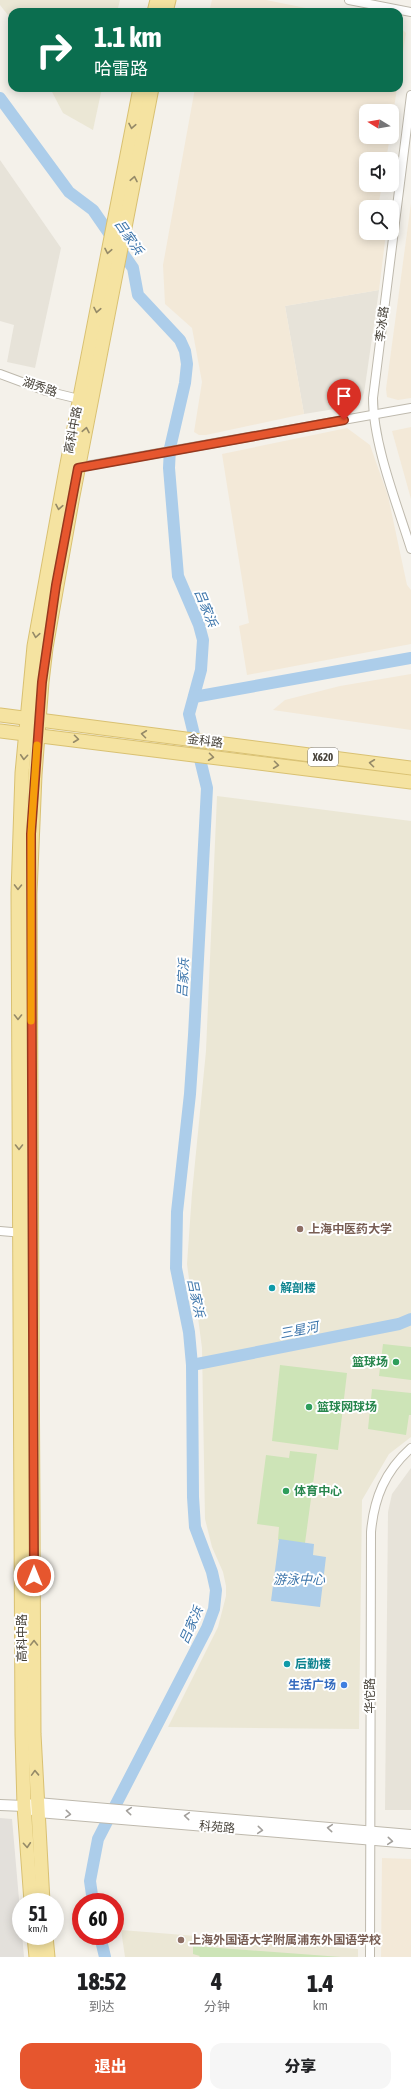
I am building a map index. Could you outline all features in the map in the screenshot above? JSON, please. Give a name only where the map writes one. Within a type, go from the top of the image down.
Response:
[{"type":"main road","name":"高科中路","points":[[72,469],[79,399],[139,92]]},
{"type":"main road","name":"高科中路","points":[[31,1893],[34,1726],[26,1233],[31,734],[34,646],[113,286],[151,92]]},
{"type":"main road","name":"金科路","points":[[0,715],[411,768]]},
{"type":"main road","name":"金科路","points":[[0,730],[411,782]]},
{"type":"main road","name":"高科中路","points":[[33,1807],[42,1893]]},
{"type":"main road","points":[[35,1945],[36,1957]]},
{"type":"main road","points":[[47,1945],[48,1957]]},
{"type":"street","points":[[349,0],[390,8]]},
{"type":"street","name":"李冰路","points":[[411,95],[373,398],[373,415],[377,436],[411,549]]},
{"type":"street","name":"湖秀路","points":[[0,374],[46,391],[79,399]]},
{"type":"street","points":[[72,469],[411,408]]},
{"type":"street","points":[[0,1231],[26,1233]]},
{"type":"street","name":"华佗路","points":[[374,1957],[372,1836],[372,1517],[377,1497],[384,1479],[392,1467],[411,1448]]},
{"type":"street","name":"华佗路","points":[[370,1957],[376,1517],[379,1504],[388,1481],[411,1454]]},
{"type":"street","name":"科苑路","points":[[0,1805],[372,1836],[411,1843]]},
{"type":"street","name":"科苑路","points":[[372,1836],[411,1835]]},
{"type":"shaded area","points":[[0,0],[120,0],[118,8],[8,8],[8,15],[0,5]]},
{"type":"shaded area","points":[[212,0],[266,0],[306,8],[210,8]]},
{"type":"shaded area","points":[[403,30],[406,33],[403,52]]},
{"type":"shaded area","points":[[52,92],[101,92],[93,130],[63,113]]},
{"type":"shaded area","points":[[194,92],[396,92],[395,104],[359,104],[359,144],[389,144],[387,152],[359,152],[359,192],[381,192],[379,200],[359,200],[359,240],[385,240],[379,290],[285,306],[304,414],[206,435],[199,435],[194,432],[202,382],[192,328],[165,304],[163,265]]},
{"type":"shaded area","points":[[0,160],[61,248],[35,368],[7,362],[14,325],[0,321]]},
{"type":"shaded area","points":[[411,203],[411,398],[398,400],[387,397],[386,389]]},
{"type":"shaded area","points":[[379,290],[364,393],[361,399],[353,406],[304,414],[285,306]]},
{"type":"shaded area","points":[[411,427],[411,499],[392,431]]},
{"type":"shaded area","points":[[347,428],[370,445],[388,496],[407,585],[411,590],[411,644],[247,675],[239,626],[249,623],[222,454]]},
{"type":"shaded area","points":[[411,674],[411,730],[273,710],[285,700],[340,686]]},
{"type":"shaded area","name":"上海中医药大学","points":[[217,796],[411,821],[411,1437],[389,1454],[362,1500],[359,1729],[168,1727],[218,1627],[226,1596],[226,1586],[223,1572],[212,1547],[205,1519],[202,1348],[197,1310],[190,1286],[187,1264],[192,1193],[206,1051]]},
{"type":"shaded area","points":[[411,1468],[411,1810],[385,1810],[388,1512],[392,1494]]},
{"type":"shaded area","points":[[0,1818],[12,1819],[18,1893],[12,1893],[12,1945],[23,1945],[24,1957],[0,1957]]},
{"type":"shaded area","points":[[382,1858],[411,1859],[411,1957],[381,1957]]},
{"type":"shaded area","name":"上海外国语大学附属浦东外国语学校","points":[[124,1930],[358,1949],[358,1957],[125,1957],[123,1945]]},
{"type":"green space","name":"篮球场","points":[[383,1344],[411,1347],[411,1380],[379,1376]]},
{"type":"green space","name":"篮球网球场","points":[[280,1365],[347,1373],[338,1450],[272,1441]]},
{"type":"green space","points":[[372,1389],[411,1393],[411,1415],[409,1415],[406,1435],[368,1429]]},
{"type":"green space","name":"体育中心","points":[[290,1451],[317,1454],[305,1543],[278,1540],[279,1527],[257,1524],[266,1455],[289,1458]]},
{"type":"green space","points":[[193,1946],[341,1957],[199,1957],[200,1956],[193,1954]]},
{"type":"water","name":"游泳中心","points":[[279,1539],[314,1544],[313,1555],[326,1557],[320,1607],[271,1601]]},
{"type":"waterway","name":"吕家浜","points":[[0,98],[69,192],[93,210],[133,268],[138,295],[180,340],[185,351],[187,364],[185,383],[170,448],[169,468],[178,576],[199,625],[203,640],[201,670],[189,714],[207,788],[194,1035],[190,1094],[177,1212],[176,1268],[189,1332],[192,1365],[193,1497],[195,1527],[212,1572],[216,1590],[214,1609],[207,1628],[98,1839],[90,1881],[92,1893]]},
{"type":"waterway","points":[[194,697],[411,658]]},
{"type":"waterway","name":"三星河","points":[[192,1365],[399,1324],[411,1319]]},
{"type":"waterway","name":"吕家浜","points":[[102,1945],[105,1957]]},
{"type":"slow traffic","points":[[31,1021],[31,834],[37,745]]},
{"type":"place","name":"上海中医药大学","points":[[300,1229]]},
{"type":"place","name":"解剖楼","points":[[272,1288]]},
{"type":"place","name":"篮球场","points":[[396,1362]]},
{"type":"place","name":"篮球网球场","points":[[309,1407]]},
{"type":"place","name":"体育中心","points":[[286,1491]]},
{"type":"place","name":"后勤楼","points":[[287,1664]]},
{"type":"place","name":"生活广场","points":[[344,1685]]},
{"type":"place","name":"上海外国语大学附属浦东外国语学校","points":[[181,1940]]},
{"type":"route","points":[[34,1576],[30,894],[31,834],[37,735],[46,648],[78,468],[344,420]]}]
